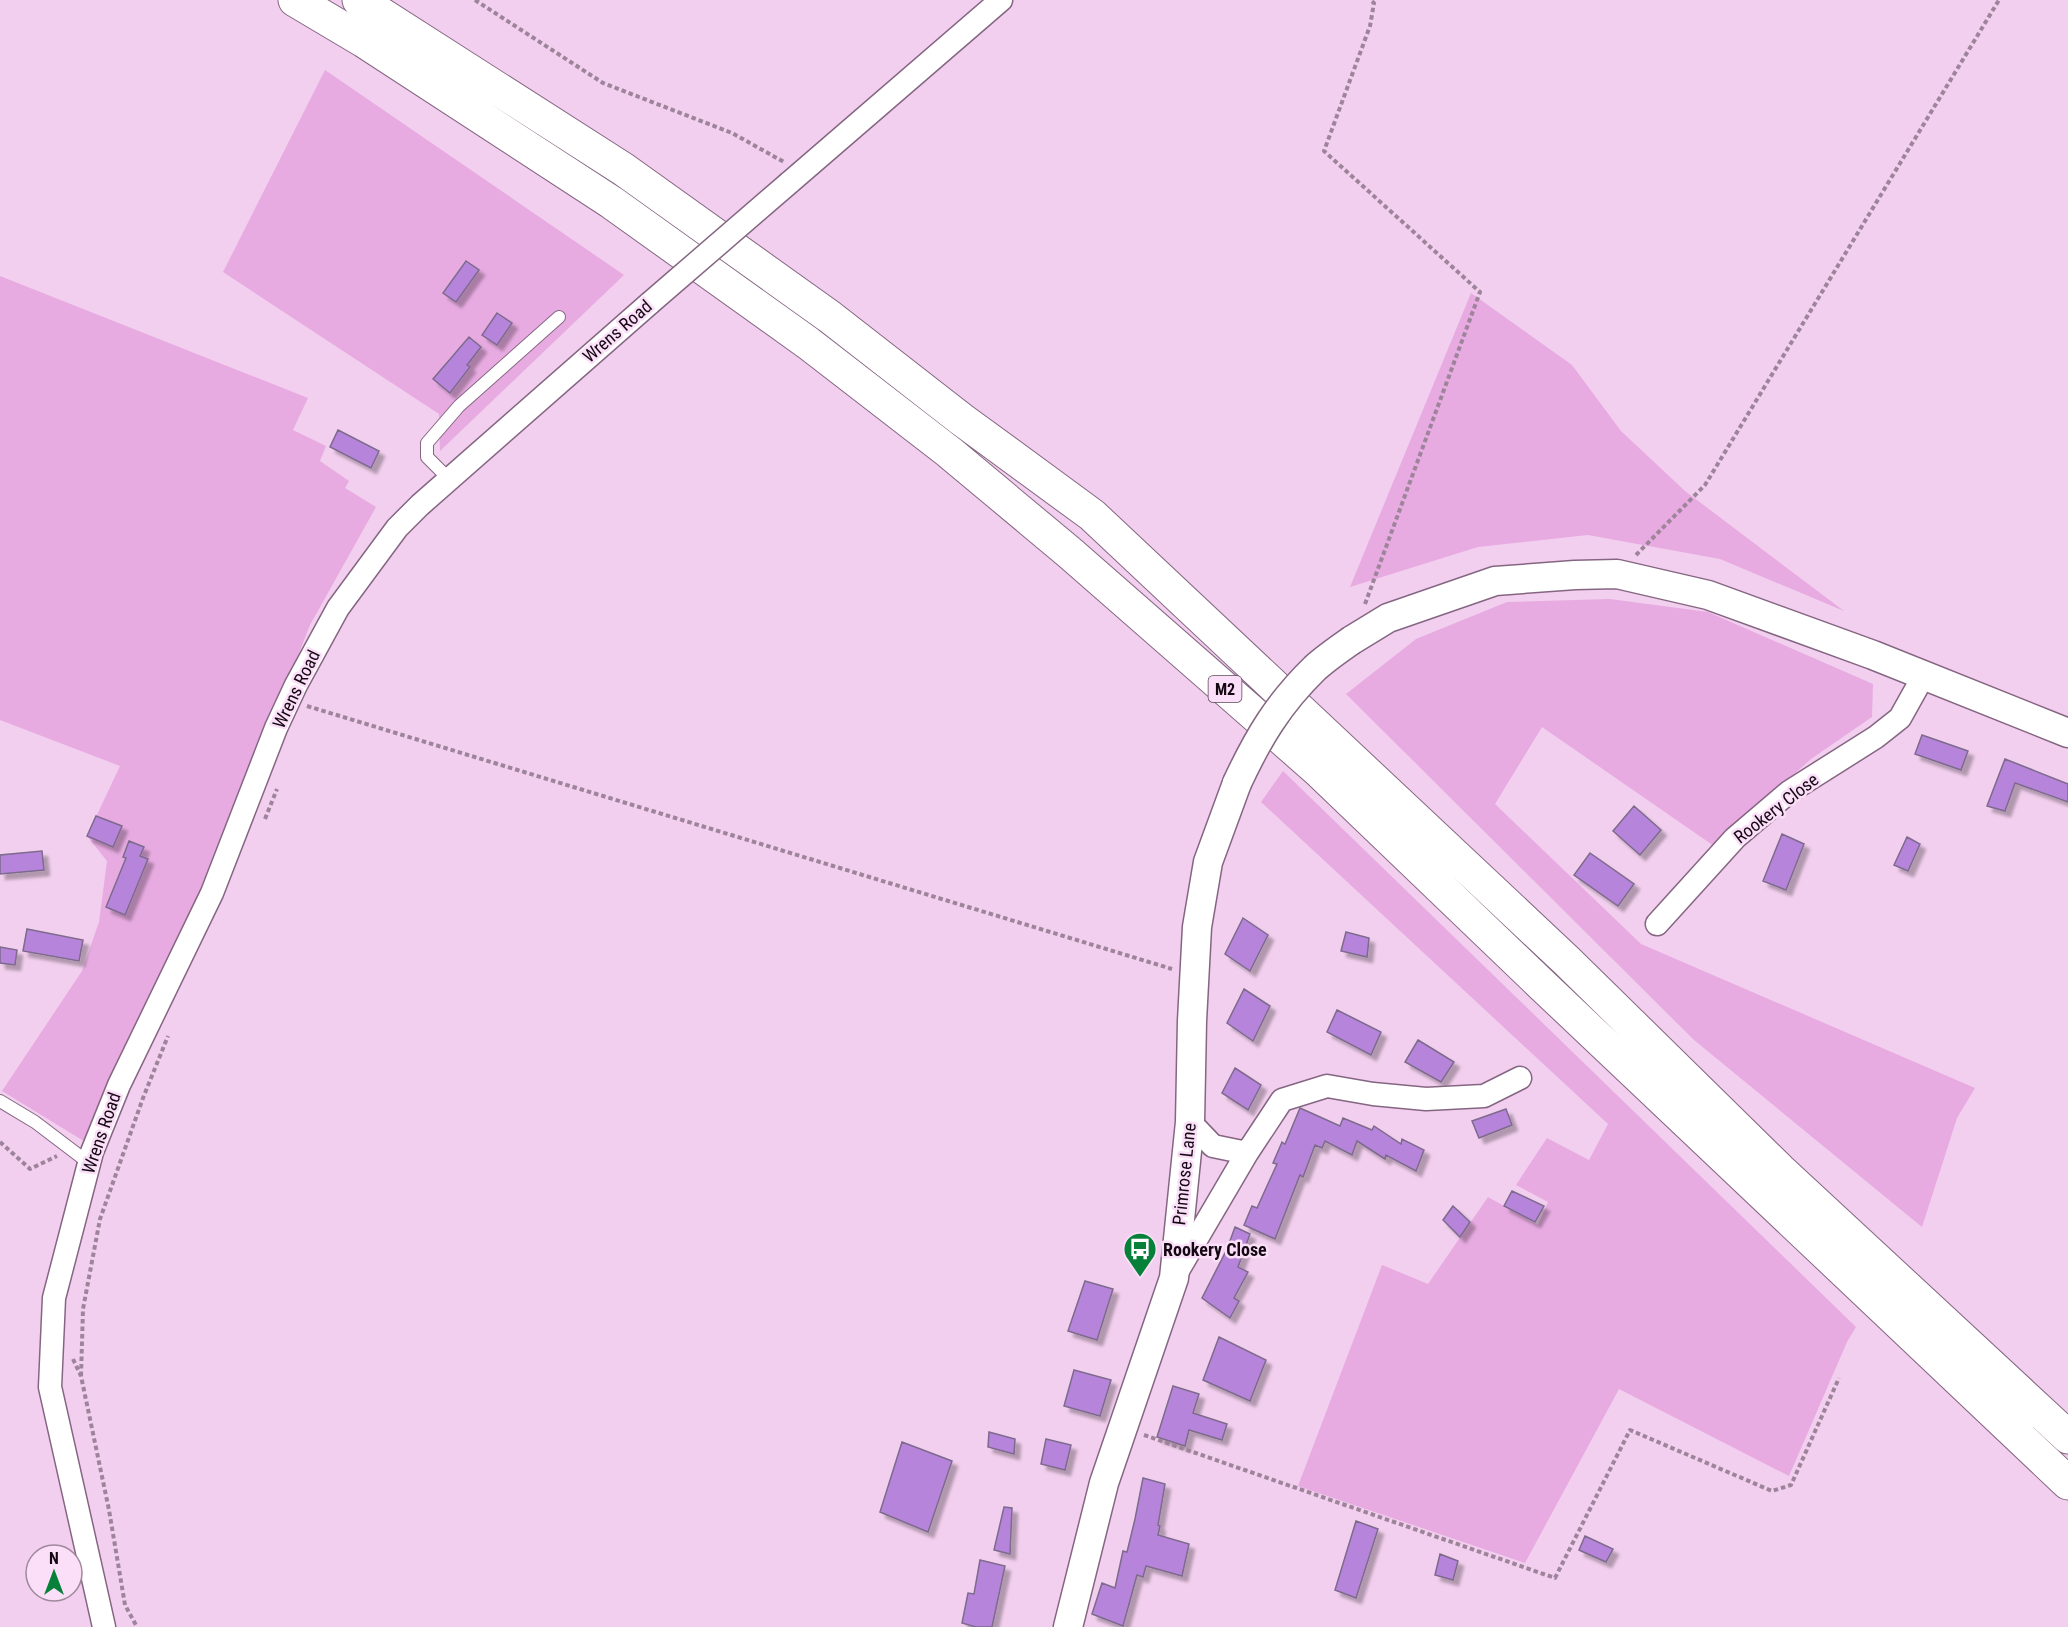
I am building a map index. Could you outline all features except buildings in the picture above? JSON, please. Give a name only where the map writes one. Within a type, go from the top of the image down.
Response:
[{"type":"highway","name":"M2","points":[[295,0],[364,41],[611,202],[808,343],[958,459],[1070,553],[1319,771],[2068,1483]]},
{"type":"highway","name":"M2","points":[[359,0],[623,169],[830,317],[961,419],[1092,515],[1567,961],[1780,1170],[2068,1437]]},
{"type":"street","name":"Wrens Road","points":[[104,1627],[50,1387],[54,1298],[80,1156],[118,1085],[212,893],[289,701],[338,608],[397,528],[449,479],[1001,0]]},
{"type":"street","name":"Primrose Lane","points":[[1068,1627],[1104,1483],[1174,1278],[1190,1122],[1197,927],[1208,862],[1237,783],[1257,741],[1287,698],[1316,666],[1388,618],[1495,581],[1575,574],[1617,574],[1708,595],[1924,675],[2068,733]]},
{"type":"street","name":"Rookery Close","points":[[1657,924],[1744,831],[1789,792],[1876,737],[1900,718],[1924,675]]},
{"type":"street","points":[[1174,1278],[1247,1153],[1282,1100],[1327,1086],[1373,1094],[1426,1099],[1484,1096],[1520,1078]]},
{"type":"street","points":[[1190,1122],[1212,1146],[1247,1153]]},
{"type":"lane","points":[[449,479],[427,457],[427,444],[459,406],[559,317]]},
{"type":"lane","points":[[0,1101],[35,1122],[80,1156]]},
{"type":"path","points":[[475,0],[603,83],[732,133],[795,177]]},
{"type":"path","points":[[1352,640],[1480,292],[1324,151],[1370,26],[1374,3],[1370,0]]},
{"type":"path","points":[[1617,574],[1705,484],[1999,0]]},
{"type":"path","points":[[289,701],[1194,975]]},
{"type":"path","points":[[263,824],[279,782]]},
{"type":"path","points":[[137,1627],[124,1605],[109,1510],[81,1376],[83,1309],[100,1219],[143,1098],[169,1034]]},
{"type":"path","points":[[0,1142],[30,1169],[80,1156]]},
{"type":"path","points":[[72,1357],[81,1376]]},
{"type":"path","points":[[1124,1428],[1555,1578],[1630,1430],[1772,1491],[1791,1485],[1839,1378]]},
{"type":"shaded area","points":[[325,70],[624,275],[440,451],[439,414],[223,272]],"holes":[[[465,261],[478,270],[443,293]],[[497,313],[512,323],[497,345],[482,334]],[[468,337],[481,347],[468,363],[456,353]],[[453,354],[470,368],[451,392],[433,379]]]},
{"type":"shaded area","points":[[0,276],[308,398],[293,430],[326,446],[320,461],[349,481],[345,488],[376,507],[310,625],[239,806],[87,1143],[2,1091],[82,971],[99,922],[107,861],[87,836],[120,766],[0,720]]},
{"type":"shaded area","points":[[1471,293],[1572,365],[1621,431],[1685,491],[1844,611],[1720,559],[1588,535],[1478,547],[1350,587]]},
{"type":"shaded area","points":[[1610,599],[1708,612],[1873,684],[1872,717],[1811,759],[1714,846],[1542,727],[1495,804],[1641,944],[1975,1088],[1957,1118],[1922,1227],[1694,1040],[1346,694],[1416,639],[1507,602]]},
{"type":"shaded area","points":[[1283,771],[1856,1327],[1847,1342],[1789,1476],[1619,1389],[1525,1563],[1298,1486],[1382,1265],[1428,1284],[1488,1197],[1538,1225],[1548,1202],[1516,1185],[1547,1138],[1589,1160],[1608,1124],[1261,802]]},
{"type":"place","name":"Rookery Close","points":[[1140,1278]]}]
